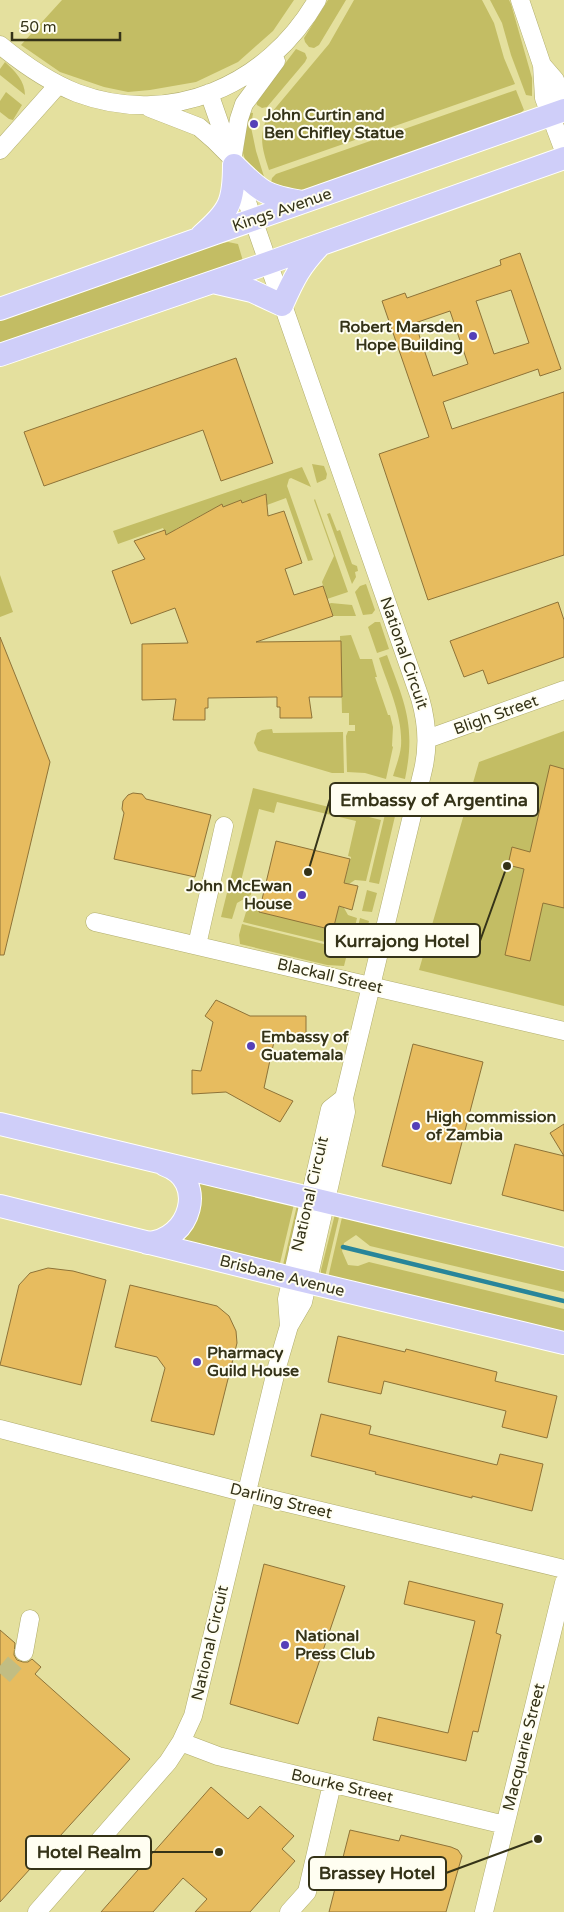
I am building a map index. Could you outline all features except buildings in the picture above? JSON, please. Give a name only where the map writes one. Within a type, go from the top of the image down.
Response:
[{"type":"main road","name":"Kings Avenue","points":[[0,309],[305,202],[559,108]]},
{"type":"main road","points":[[0,355],[268,263],[564,158]]},
{"type":"main road","points":[[233,162],[256,187],[267,194],[305,202]]},
{"type":"main road","points":[[197,239],[220,218],[230,203],[234,189],[233,162]]},
{"type":"main road","points":[[212,282],[252,291],[282,305],[296,273],[321,244]]},
{"type":"main road","points":[[0,1124],[564,1259]]},
{"type":"main road","points":[[147,1243],[161,1240],[174,1234],[186,1218],[189,1204],[188,1190],[182,1178],[172,1167],[160,1163]]},
{"type":"main road","name":"Brisbane Avenue","points":[[0,1206],[564,1343]]},
{"type":"street","points":[[0,45],[35,71],[58,85],[99,100],[141,105],[168,103],[210,93],[250,73],[270,59],[286,43],[305,20],[317,0]]},
{"type":"street","points":[[520,0],[542,65],[543,94],[559,108],[564,151]]},
{"type":"street","points":[[233,162],[239,119],[244,104],[271,69],[286,43]]},
{"type":"street","points":[[0,150],[58,85]]},
{"type":"street","name":"National Circuit","points":[[37,1912],[163,1768],[181,1742],[193,1716],[288,1326],[303,1302],[299,1280],[318,1200],[346,1112],[344,1098],[424,770],[427,739],[426,718],[420,698],[210,93]]},
{"type":"street","points":[[141,105],[199,127],[214,140],[233,162]]},
{"type":"street","name":"Bligh Street","points":[[427,739],[564,690]]},
{"type":"street","points":[[197,945],[224,826]]},
{"type":"street","name":"Blackall Street","points":[[95,922],[564,1031]]},
{"type":"street","name":"Darling Street","points":[[0,1429],[246,1493],[564,1569]]},
{"type":"street","name":"Macquarie Street","points":[[484,1912],[564,1583]]},
{"type":"street","points":[[24,1652],[30,1619]]},
{"type":"street","name":"Bourke Street","points":[[181,1742],[218,1756],[505,1825]]},
{"type":"street","points":[[289,1912],[307,1892],[332,1784]]},
{"type":"shaded area","points":[[62,0],[294,0],[273,31],[238,62],[196,82],[128,92],[104,87],[60,72],[21,45]]},
{"type":"shaded area","points":[[328,0],[346,0],[319,45],[314,48],[309,47],[304,38]]},
{"type":"shaded area","points":[[354,0],[482,0],[494,23],[504,58],[515,84],[269,170],[263,150],[262,138],[267,118],[329,44]]},
{"type":"shaded area","points":[[490,0],[509,0],[511,4],[532,78],[532,96],[526,95],[511,55],[502,23]]},
{"type":"shaded area","points":[[296,49],[305,53],[307,58],[305,62],[267,107],[262,108],[257,105],[256,102]]},
{"type":"shaded area","points":[[5,62],[21,81],[25,95],[0,75],[0,69]]},
{"type":"shaded area","points":[[516,90],[524,110],[518,115],[302,192],[271,183],[272,178],[276,174]]},
{"type":"shaded area","points":[[6,92],[22,105],[13,120],[0,112],[0,101]]},
{"type":"shaded area","points":[[248,112],[253,113],[251,127],[266,183],[247,166],[243,153]]},
{"type":"shaded area","points":[[228,242],[238,244],[243,261],[0,348],[0,320],[216,244]]},
{"type":"shaded area","points":[[312,464],[324,466],[327,474],[326,479],[317,483]]},
{"type":"shaded area","points":[[302,467],[311,487],[291,478],[287,486],[313,560],[308,561],[286,498],[267,505],[265,494],[242,503],[241,500],[234,503],[231,529],[222,504],[176,529],[168,541],[163,528],[118,544],[113,531]]},
{"type":"shaded area","points":[[315,499],[348,592],[327,599],[322,582],[334,556]]},
{"type":"shaded area","points":[[330,513],[337,531],[340,530],[352,564],[357,566],[358,571],[355,572],[356,577],[352,584],[327,514]]},
{"type":"shaded area","points":[[0,575],[13,612],[0,617]]},
{"type":"shaded area","points":[[366,584],[375,610],[372,614],[363,615],[355,592],[360,586]]},
{"type":"shaded area","points":[[329,604],[352,605],[356,616],[333,616]]},
{"type":"shaded area","points":[[375,622],[380,622],[389,649],[377,653],[368,627]]},
{"type":"shaded area","points":[[351,635],[360,659],[372,659],[377,677],[375,677],[393,727],[393,747],[386,779],[365,773],[347,772],[346,736],[348,731],[355,731],[355,725],[349,725],[349,713],[342,713],[340,636]]},
{"type":"shaded area","points":[[387,655],[404,702],[409,729],[405,779],[393,776],[401,746],[401,735],[394,701],[379,658]]},
{"type":"shaded area","points":[[272,729],[273,733],[343,732],[344,773],[332,773],[258,751],[254,743],[257,733],[262,730]]},
{"type":"shaded area","points":[[564,731],[564,1006],[419,970],[479,762]]},
{"type":"shaded area","points":[[253,788],[381,820],[366,881],[355,880],[349,884],[344,883],[351,857],[348,856],[356,821],[277,802],[274,813],[259,809],[239,889],[251,892],[251,895],[237,903],[232,919],[221,917]]},
{"type":"shaded area","points":[[386,810],[396,812],[379,884],[369,882]]},
{"type":"shaded area","points":[[367,890],[377,893],[372,912],[362,911]]},
{"type":"shaded area","points":[[339,906],[344,908],[348,915],[357,918],[350,948],[243,922],[246,912],[251,909],[333,930]]},
{"type":"shaded area","points":[[360,918],[369,921],[362,950],[353,948]]},
{"type":"shaded area","points":[[242,924],[348,950],[344,966],[327,965],[240,944],[239,935]]},
{"type":"shaded area","points":[[189,1180],[294,1204],[280,1263],[176,1238]]},
{"type":"shaded area","points":[[297,1205],[300,1205],[286,1265],[283,1265]]},
{"type":"shaded area","points":[[340,1213],[325,1277],[321,1274],[321,1270],[335,1214]]},
{"type":"shaded area","points":[[343,1213],[564,1266],[564,1292],[370,1246],[356,1235],[344,1243],[342,1251],[348,1265],[358,1266],[369,1262],[564,1309],[564,1335],[328,1278]]},
{"type":"waterway","points":[[343,1247],[564,1301]]},
{"type":"tunnel","points":[[3,1676],[24,1652]]},
{"type":"place","name":"John Curtin and Ben Chifley Statue","points":[[254,124]]},
{"type":"place","name":"Robert Marsden Hope Building","points":[[473,336]]},
{"type":"place","name":"Kurrajong Hotel","points":[[507,866]]},
{"type":"place","name":"Embassy of Argentina","points":[[308,872]]},
{"type":"place","name":"John McEwan House","points":[[302,895]]},
{"type":"place","name":"Embassy of Guatemala","points":[[251,1046]]},
{"type":"place","name":"High commission of Zambia","points":[[416,1126]]},
{"type":"place","name":"Pharmacy Guild House","points":[[197,1362]]},
{"type":"place","name":"National Press Club","points":[[285,1645]]},
{"type":"place","name":"Brassey Hotel","points":[[538,1839]]},
{"type":"place","name":"Hotel Realm","points":[[219,1852]]}]
